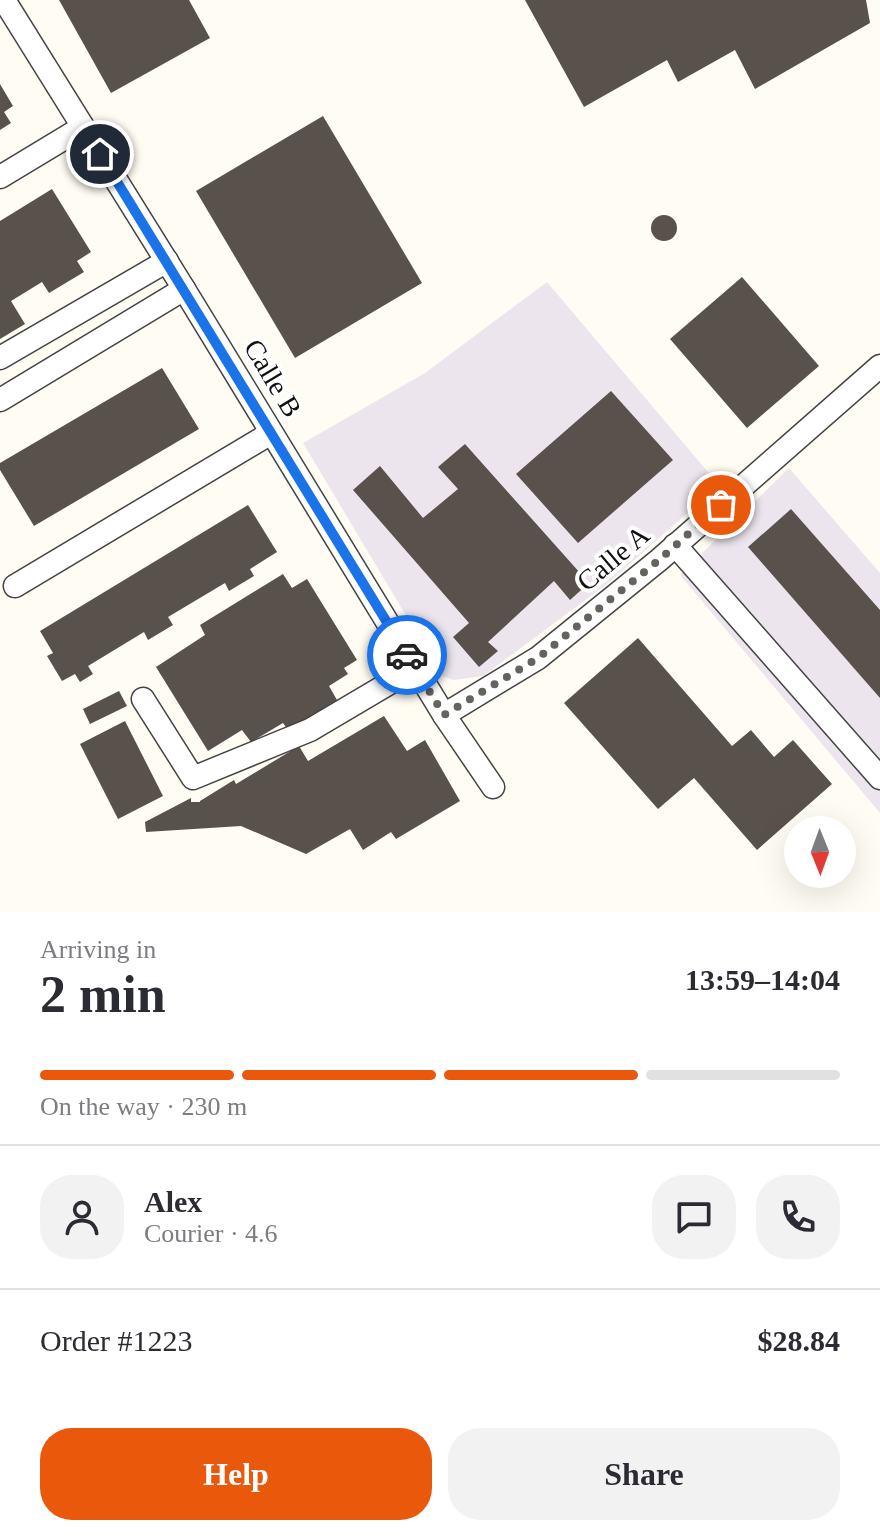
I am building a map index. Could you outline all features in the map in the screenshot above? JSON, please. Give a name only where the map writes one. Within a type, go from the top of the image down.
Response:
[{"type":"street","name":"Calle B","points":[[2,1],[167,261],[444,715],[493,787]]},
{"type":"street","points":[[0,177],[83,127]]},
{"type":"street","points":[[0,358],[167,261]]},
{"type":"street","points":[[0,400],[184,289]]},
{"type":"street","name":"Calle A","points":[[444,715],[538,658],[675,545],[880,366]]},
{"type":"street","points":[[15,586],[271,433]]},
{"type":"street","points":[[675,545],[880,778]]},
{"type":"street","points":[[143,699],[193,778],[310,730],[415,668]]},
{"type":"shaded area","points":[[547,282],[719,485],[607,584],[483,676],[454,680],[442,676],[303,443],[425,373]]},
{"type":"shaded area","points":[[789,468],[880,573],[880,813],[680,575]]},
{"type":"building","points":[[59,0],[189,0],[210,38],[111,93]]},
{"type":"building","points":[[525,0],[866,0],[870,23],[755,89],[735,50],[678,82],[667,60],[584,107]]},
{"type":"building","points":[[0,84],[13,106],[4,112],[11,123],[0,130]]},
{"type":"building","points":[[323,116],[422,283],[295,358],[196,191]]},
{"type":"building","points":[[52,189],[91,252],[77,261],[84,272],[49,293],[42,282],[11,301],[25,324],[0,339],[0,221]]},
{"type":"building","points":[[664,215],[673,219],[677,228],[673,237],[664,241],[655,237],[651,228],[655,219]]},
{"type":"building","points":[[742,277],[819,366],[747,428],[670,339]]},
{"type":"building","points":[[162,368],[199,429],[34,526],[0,470],[0,463]]},
{"type":"building","points":[[611,391],[673,460],[578,543],[516,474]]},
{"type":"building","points":[[465,444],[589,583],[570,600],[554,581],[488,642],[498,651],[479,667],[453,637],[469,623],[353,490],[380,466],[423,518],[458,489],[438,467]]},
{"type":"building","points":[[248,505],[277,552],[250,569],[254,576],[229,591],[225,583],[168,617],[173,625],[148,640],[144,632],[88,666],[93,674],[80,682],[75,674],[62,681],[47,656],[53,653],[40,631]]},
{"type":"building","points":[[791,509],[880,610],[880,698],[748,547]]},
{"type":"building","points":[[283,574],[292,588],[307,579],[357,660],[344,668],[348,674],[329,686],[337,700],[288,730],[283,723],[251,742],[242,730],[208,751],[156,667],[205,635],[200,625]]},
{"type":"building","points":[[638,638],[732,746],[751,730],[774,757],[793,740],[832,784],[796,816],[784,816],[784,826],[757,850],[694,778],[658,809],[564,703]]},
{"type":"building","points":[[119,691],[127,706],[90,724],[83,709]]},
{"type":"building","points":[[384,716],[407,751],[425,740],[460,801],[396,839],[391,832],[363,850],[350,829],[306,854],[241,826],[146,832],[145,822],[191,798],[191,802],[200,802],[234,780],[236,784],[299,746],[308,761]]},
{"type":"building","points":[[125,721],[163,796],[118,819],[80,744]]},
{"type":"way so far","points":[[407,655],[444,715],[538,658],[659,560],[721,505]]},
{"type":"route","points":[[100,154],[407,655]]}]
